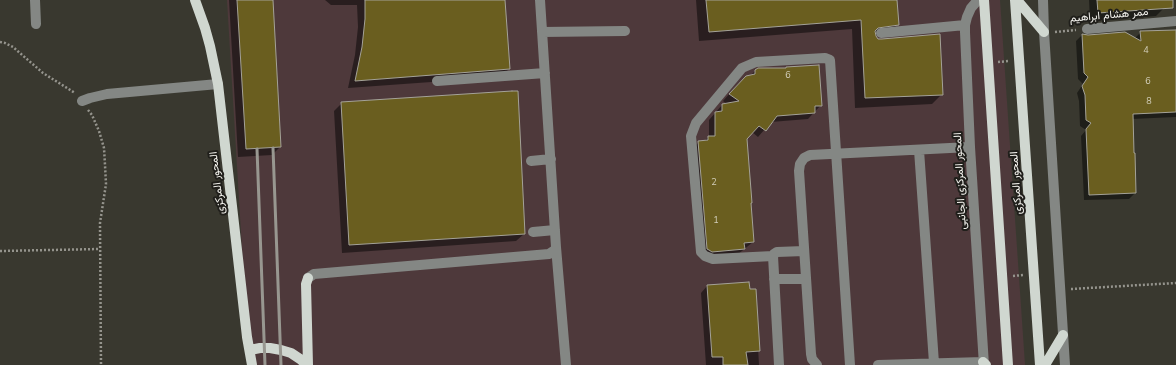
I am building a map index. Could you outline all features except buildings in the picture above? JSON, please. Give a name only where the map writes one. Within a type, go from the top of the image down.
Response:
[{"type":"main road","name":"المحور المركزى","points":[[195,0],[210,46],[218,84],[252,365]]},
{"type":"main road","name":"المحور المركزى","points":[[984,0],[1008,365]]},
{"type":"main road","name":"المحور المركزى","points":[[1016,0],[1040,365]]},
{"type":"main road","points":[[1016,0],[1044,32]]},
{"type":"main road","points":[[308,278],[306,284],[308,365]]},
{"type":"main road","points":[[1045,365],[1063,335]]},
{"type":"main road","points":[[250,350],[270,348],[281,350],[291,353],[308,365]]},
{"type":"street","points":[[35,0],[36,24]]},
{"type":"street","points":[[540,0],[556,247],[566,365]]},
{"type":"street","name":"المحور المركزى الجانبى","points":[[978,0],[971,8],[965,25],[970,147],[984,364]]},
{"type":"street","points":[[1043,0],[1065,365]]},
{"type":"street","name":"ممر هشام ابراهيم","points":[[1087,30],[1176,22]]},
{"type":"street","points":[[881,33],[965,25]]},
{"type":"street","points":[[542,32],[625,31]]},
{"type":"street","points":[[804,251],[775,253],[773,256],[713,258],[705,256],[701,252],[691,136],[696,123],[742,68],[756,62],[825,58],[830,60],[850,365]]},
{"type":"street","points":[[436,81],[545,73]]},
{"type":"street","points":[[82,101],[107,94],[218,84]]},
{"type":"street","points":[[817,365],[812,359],[811,354],[804,251],[799,171],[800,164],[804,158],[810,155],[970,147]]},
{"type":"street","points":[[919,150],[934,363]]},
{"type":"street","points":[[531,161],[551,159]]},
{"type":"street","points":[[533,232],[555,230]]},
{"type":"street","points":[[308,278],[314,274],[549,254],[555,250],[556,247]]},
{"type":"street","points":[[773,256],[779,365]]},
{"type":"street","points":[[774,279],[806,279]]},
{"type":"street","points":[[878,365],[934,363],[984,364]]},
{"type":"path","name":"ممر هشام ابراهيم","points":[[1044,32],[1087,30]]},
{"type":"path","points":[[0,42],[14,47],[43,72],[75,94],[82,101],[92,115],[104,148],[106,184],[101,210],[100,249],[101,365]]},
{"type":"path","points":[[988,62],[1019,60]]},
{"type":"path","points":[[0,251],[100,249]]},
{"type":"path","points":[[1002,277],[1034,274]]},
{"type":"path","points":[[1061,289],[1176,283]]},
{"type":"shaded area","points":[[227,0],[1000,0],[1025,365],[249,365]]},
{"type":"railway","points":[[273,148],[281,365]]},
{"type":"railway","points":[[257,149],[265,365]]}]
